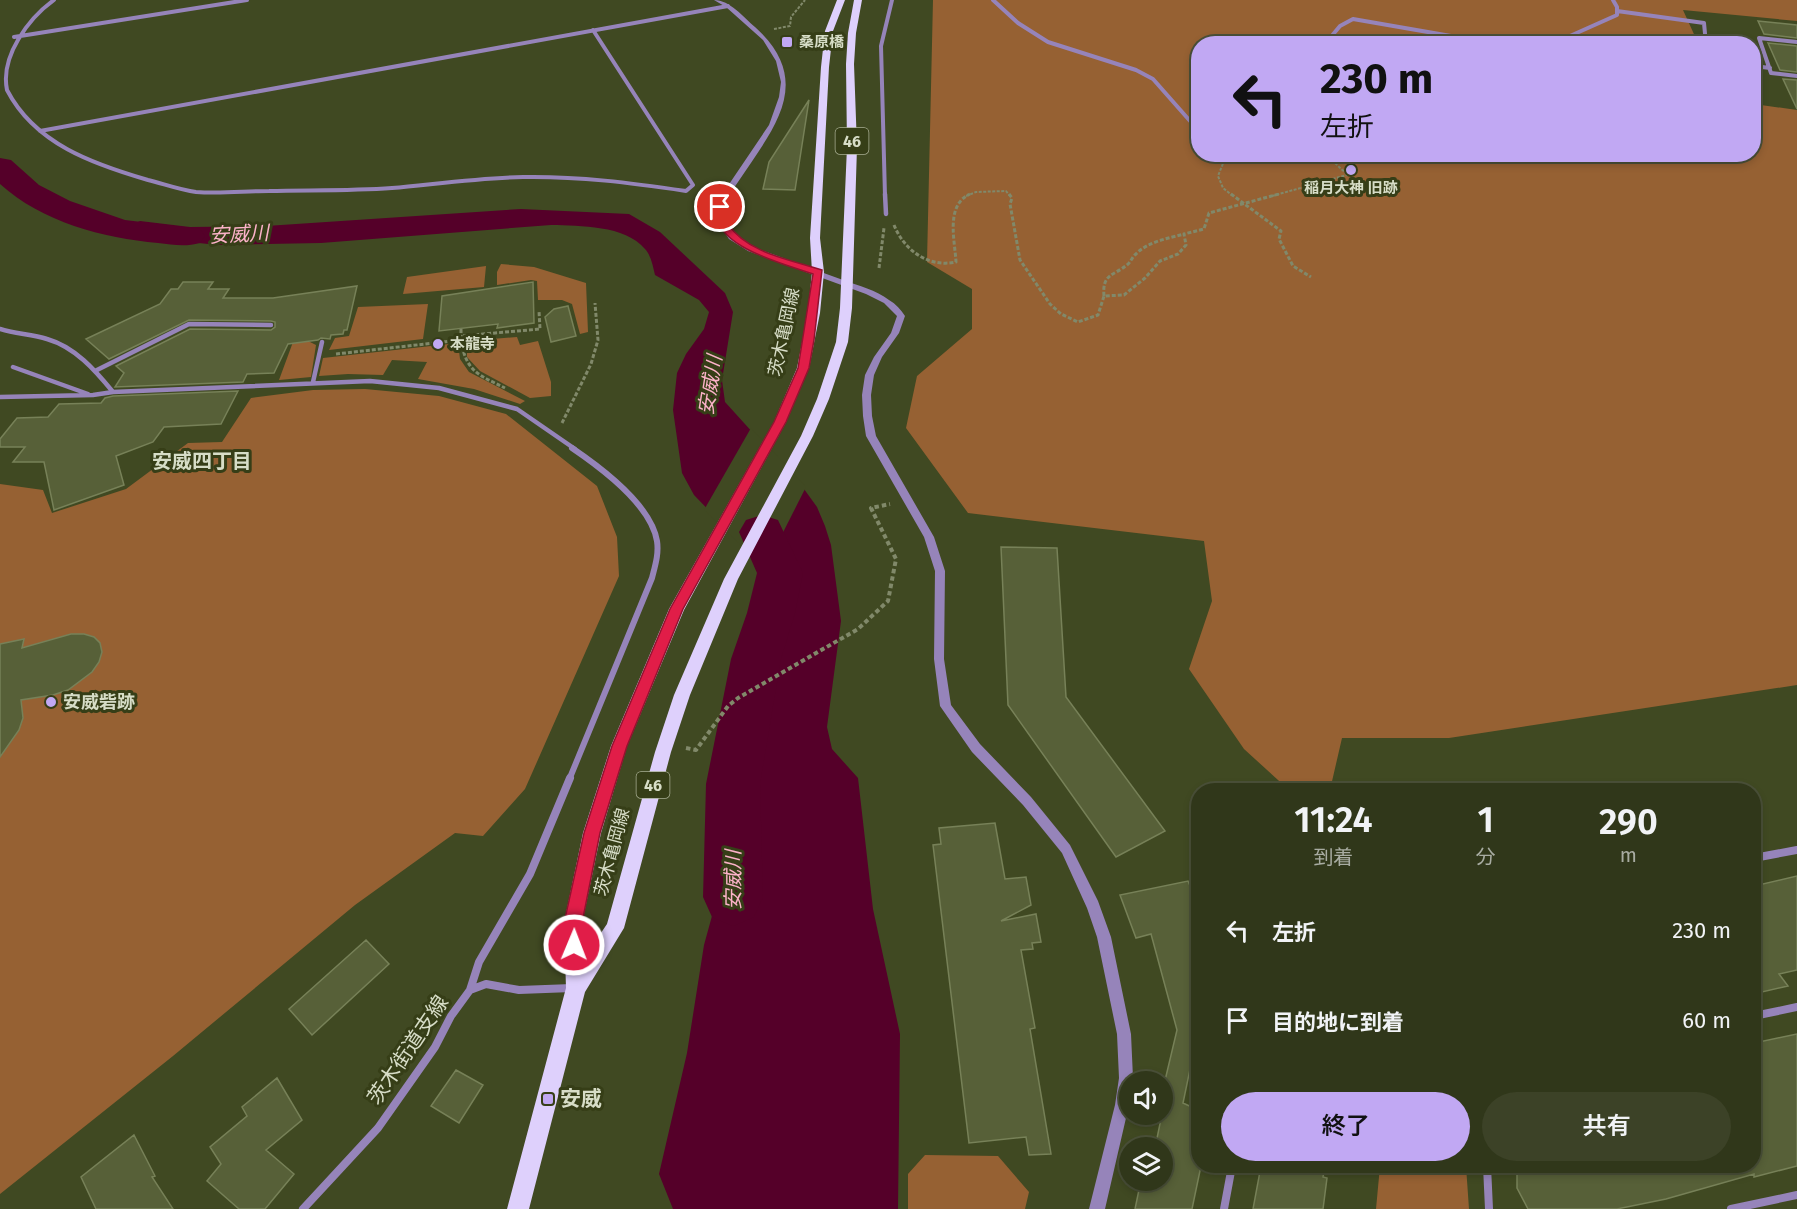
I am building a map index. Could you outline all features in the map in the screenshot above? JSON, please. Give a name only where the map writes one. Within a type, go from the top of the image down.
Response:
[{"type":"main road","name":"茨木亀岡線","points":[[518,1209],[576,988],[573,923],[592,833],[619,746],[661,643],[716,535],[780,422],[803,368],[814,313],[818,272],[815,238],[825,67],[830,31],[841,0]]},
{"type":"main road","name":"茨木亀岡線","points":[[576,988],[615,928],[663,752],[682,695],[731,579],[807,436],[823,399],[842,342],[847,283],[852,147],[850,64],[852,33],[858,0]]},
{"type":"street","points":[[54,0],[33,16],[14,37],[4,54],[2,75],[9,93],[40,131],[63,149],[86,160],[138,177],[200,192],[369,189],[542,177],[611,181],[686,191],[693,185],[594,30]]},
{"type":"street","points":[[14,37],[247,0]]},
{"type":"street","points":[[717,0],[728,6],[755,29],[774,50],[783,71],[784,82],[778,111],[769,131],[721,202],[722,222],[732,237],[751,249],[818,272],[886,300],[901,316],[896,335],[879,354],[870,373],[867,394],[868,421],[871,436],[929,537],[940,571],[939,659],[946,706],[976,748],[1040,817],[1066,849],[1093,906],[1104,937],[1124,1034],[1126,1078],[1122,1105],[1097,1209]]},
{"type":"street","points":[[886,214],[881,46],[892,0]]},
{"type":"street","points":[[993,0],[1018,24],[1048,42],[1136,70],[1153,79],[1191,122]]},
{"type":"street","points":[[1570,36],[1617,15],[1613,0]]},
{"type":"street","points":[[40,131],[728,6]]},
{"type":"street","points":[[1617,11],[1704,23],[1705,36]]},
{"type":"street","points":[[1330,36],[1336,28],[1353,19],[1451,36]]},
{"type":"street","points":[[1761,38],[1797,42]]},
{"type":"street","points":[[1761,43],[1772,73],[1797,76]]},
{"type":"street","points":[[1761,67],[1770,68]]},
{"type":"street","points":[[95,371],[189,324],[271,324]]},
{"type":"street","points":[[0,329],[59,344],[95,371],[113,392]]},
{"type":"street","points":[[313,382],[322,342]]},
{"type":"street","points":[[12,367],[93,395]]},
{"type":"street","points":[[0,397],[271,387],[313,382],[388,382],[455,391],[517,409],[603,470],[631,497],[652,525],[658,553],[652,578],[530,874],[479,962],[470,990]]},
{"type":"street","points":[[1761,857],[1797,850]]},
{"type":"street","name":"茨木街道支線","points":[[303,1209],[378,1128],[435,1047],[451,1016],[470,990],[486,984],[519,990],[576,988]]},
{"type":"street","points":[[1761,1015],[1797,1007]]},
{"type":"street","points":[[1224,1209],[1231,1173]]},
{"type":"street","points":[[1487,1173],[1489,1209]]},
{"type":"street","points":[[1731,1209],[1797,1195]]},
{"type":"path","points":[[772,30],[789,26],[791,17],[806,0]]},
{"type":"path","points":[[1224,162],[1218,176],[1223,188],[1281,231],[1279,239],[1293,266],[1311,278]]},
{"type":"path","points":[[1334,162],[1348,175]]},
{"type":"path","points":[[879,268],[886,214],[891,214],[894,218],[894,227],[898,236],[918,257],[951,263],[956,262],[953,232],[956,205],[963,197],[972,193],[1006,191],[1012,198],[1010,204],[1020,260],[1050,304],[1061,315],[1078,322],[1098,315],[1104,296],[1103,285],[1109,276],[1128,264],[1137,252],[1157,242],[1204,229],[1209,213],[1353,173]]},
{"type":"path","points":[[1104,296],[1124,295],[1145,278],[1160,261],[1178,254],[1186,245],[1184,234]]},
{"type":"path","points":[[556,436],[591,364],[598,340],[595,303]]},
{"type":"path","points":[[318,356],[540,329],[539,311]]},
{"type":"path","points":[[461,328],[463,358],[468,366],[509,390]]},
{"type":"path","points":[[685,747],[696,750],[728,706],[738,698],[858,629],[888,601],[896,559],[871,508],[896,503]]},
{"type":"shaded area","points":[[933,0],[1797,0],[1797,21],[1683,10],[1695,36],[1191,36],[1191,162],[1761,162],[1761,105],[1797,110],[1797,685],[1449,738],[1342,738],[1332,783],[1281,783],[1244,749],[1189,669],[1212,601],[1204,541],[968,513],[906,428],[917,376],[972,329],[972,289],[927,262]]},
{"type":"shaded area","points":[[501,264],[534,267],[586,283],[588,332],[580,334],[572,304],[562,300],[538,300],[537,281],[497,285],[497,272]]},
{"type":"shaded area","points":[[486,266],[484,287],[403,294],[407,277]]},
{"type":"shaded area","points":[[428,304],[423,339],[329,350],[335,338],[349,336],[358,307]]},
{"type":"shaded area","points":[[517,337],[520,345],[538,341],[551,382],[551,396],[530,398],[480,371],[467,357],[467,341]]},
{"type":"shaded area","points":[[293,342],[310,342],[316,345],[311,377],[279,380]]},
{"type":"shaded area","points":[[458,343],[460,359],[469,372],[525,401],[520,404],[474,389],[418,379],[427,362],[392,360],[383,375],[319,376],[323,358]]},
{"type":"shaded area","points":[[365,389],[439,396],[506,414],[597,486],[617,537],[619,576],[525,789],[483,836],[455,833],[355,905],[173,1056],[0,1194],[0,484],[43,490],[52,513],[126,489],[188,443],[222,442],[251,398],[313,390]]},
{"type":"shaded area","points":[[925,1155],[998,1156],[1029,1192],[1025,1209],[908,1209],[908,1174]]},
{"type":"shaded area","points":[[1379,1173],[1466,1173],[1469,1209],[1376,1209]]},
{"type":"water","points":[[521,209],[629,214],[660,232],[725,293],[733,312],[722,380],[725,402],[804,489],[817,507],[825,526],[831,545],[841,621],[827,727],[832,749],[858,778],[873,909],[900,1034],[898,1209],[673,1209],[659,1174],[687,1053],[704,945],[729,854],[756,706],[775,628],[776,594],[766,563],[726,528],[694,495],[682,473],[673,410],[677,373],[686,354],[704,329],[709,312],[699,300],[655,275],[649,254],[636,241],[626,235],[601,228],[551,225],[321,243],[218,245],[120,235],[121,230],[140,221],[190,227],[266,226]]},
{"type":"pier","points":[[751,428],[806,487],[765,568],[704,510]]},
{"type":"building","points":[[1758,21],[1797,25],[1797,38],[1764,34]]},
{"type":"building","points":[[1768,43],[1797,46],[1797,72],[1780,70]]},
{"type":"building","points":[[1783,79],[1797,80],[1797,109]]},
{"type":"building","points":[[809,100],[795,190],[763,189],[769,162]]},
{"type":"building","points":[[183,282],[213,282],[208,289],[229,289],[223,298],[273,298],[357,286],[347,330],[344,330],[343,334],[331,335],[330,339],[321,338],[288,344],[274,373],[247,374],[243,382],[115,387],[124,373],[116,366],[190,329],[271,330],[275,327],[275,322],[271,321],[189,320],[109,359],[86,339],[160,304],[171,289],[178,289]]},
{"type":"building","points":[[533,282],[534,323],[497,328],[498,324],[439,331],[442,296]]},
{"type":"building","points":[[568,306],[576,336],[551,342],[545,317],[554,309]]},
{"type":"building","points":[[238,391],[221,424],[164,427],[153,442],[116,456],[124,485],[54,510],[44,462],[13,462],[25,447],[0,447],[0,439],[17,418],[48,417],[59,404],[101,403],[105,398],[113,396]]},
{"type":"building","points":[[1001,547],[1057,548],[1066,697],[1165,831],[1116,857],[1008,705]]},
{"type":"building","points":[[71,634],[94,637],[100,643],[102,652],[99,662],[92,672],[68,690],[21,700],[23,718],[19,730],[0,757],[0,644],[24,639],[22,648]]},
{"type":"building","points":[[995,823],[1005,879],[1026,877],[1031,905],[1001,921],[1036,914],[1041,942],[1032,943],[1033,949],[1021,950],[1035,1028],[1030,1029],[1051,1154],[1029,1155],[1026,1137],[969,1143],[933,845],[941,844],[939,828]]},
{"type":"building","points":[[1797,876],[1797,970],[1779,974],[1788,986],[1762,992],[1761,990],[1761,884]]},
{"type":"building","points":[[1188,881],[1191,888],[1191,1065],[1183,1103],[1191,1107],[1191,1173],[1200,1173],[1192,1209],[1135,1209],[1139,1191],[1173,1191],[1173,1137],[1157,1137],[1160,1125],[1173,1125],[1173,1071],[1167,1071],[1177,1030],[1151,934],[1136,938],[1120,895]]},
{"type":"building","points":[[366,940],[389,964],[312,1035],[289,1009]]},
{"type":"building","points":[[1797,1034],[1797,1166],[1754,1177],[1754,1174],[1666,1199],[1617,1209],[1528,1209],[1517,1188],[1517,1173],[1761,1173],[1761,1042]]},
{"type":"building","points":[[456,1070],[483,1085],[459,1123],[431,1106]]},
{"type":"building","points":[[277,1078],[302,1120],[266,1150],[294,1174],[265,1209],[239,1209],[207,1181],[221,1164],[210,1147],[247,1116],[242,1107]]},
{"type":"building","points":[[134,1135],[155,1176],[152,1177],[173,1209],[96,1209],[81,1177]]},
{"type":"building","points":[[1260,1173],[1324,1173],[1323,1177],[1327,1178],[1323,1209],[1253,1209]]},
{"type":"waterway","name":"安威川","points":[[0,167],[28,192],[58,208],[121,230],[188,236]]},
{"type":"waterway","name":"安威川","points":[[733,897],[733,784],[756,659],[771,613],[780,573],[762,532]]},
{"type":"place","name":"桑原橋","points":[[787,42]]},
{"type":"place","name":"稲月大神 旧跡","points":[[1351,170]]},
{"type":"place","name":"本龍寺","points":[[438,344]]},
{"type":"place","name":"安威砦跡","points":[[51,702]]},
{"type":"place","name":"安威","points":[[548,1099]]},
{"type":"district","name":"安威四丁目","points":[[202,461]]},
{"type":"route","points":[[574,945],[573,923],[592,833],[619,746],[677,609],[780,422],[803,368],[809,340],[818,272],[751,249],[738,241],[732,237],[722,222],[720,207]]}]
